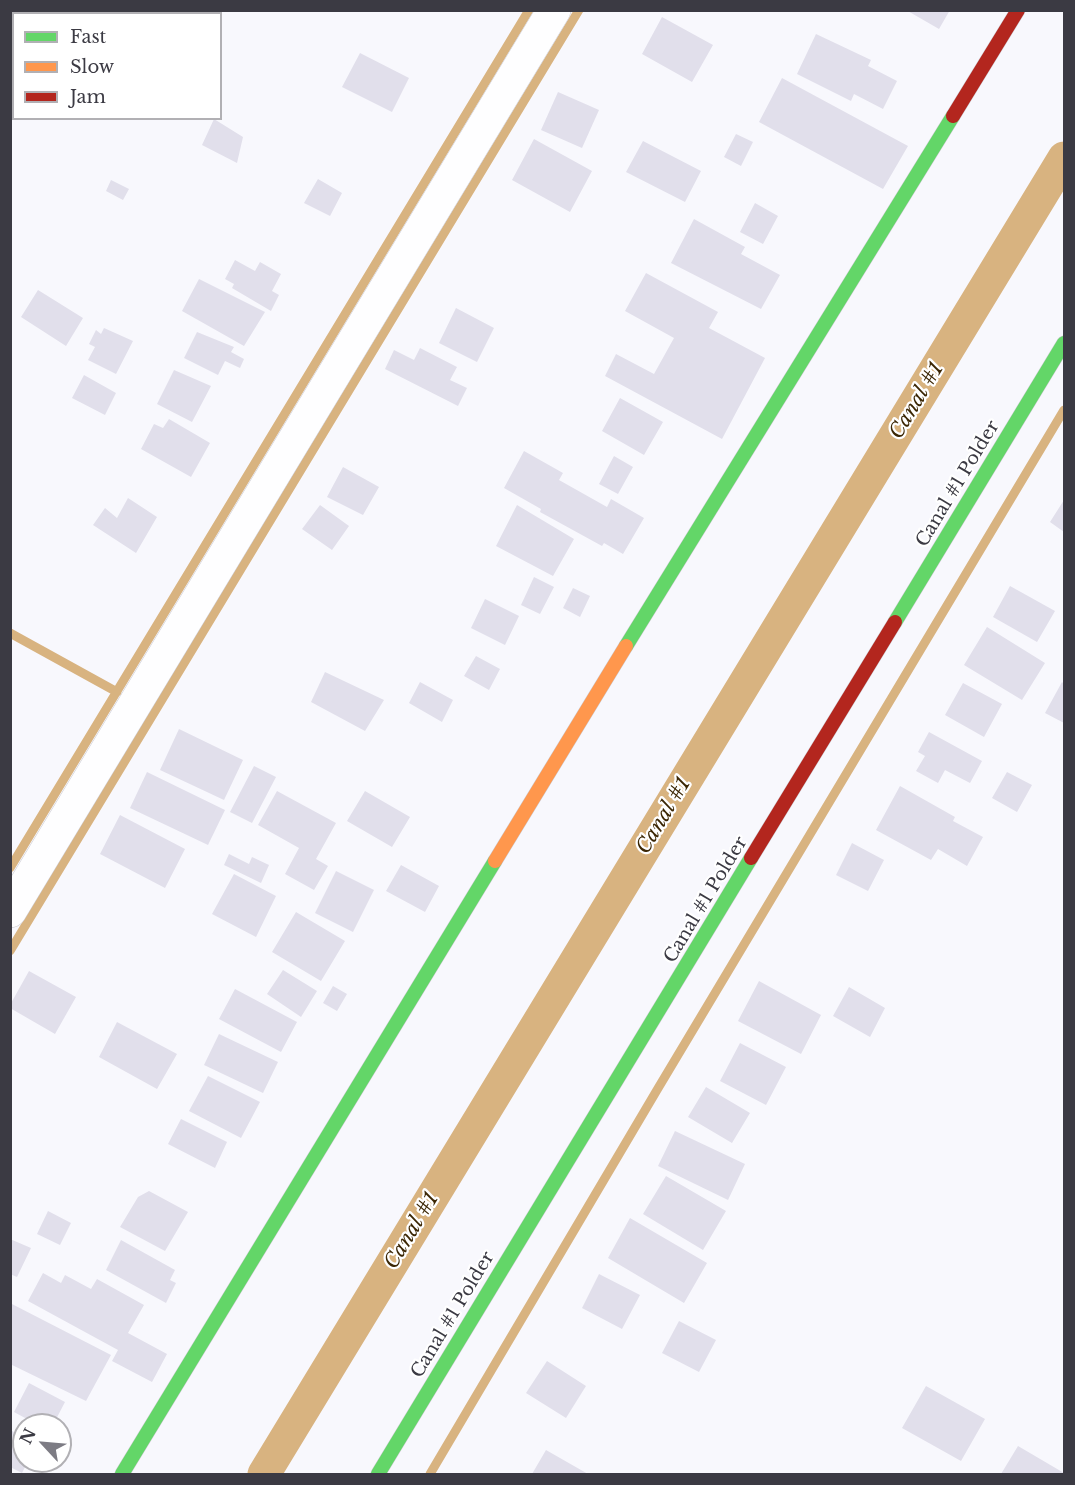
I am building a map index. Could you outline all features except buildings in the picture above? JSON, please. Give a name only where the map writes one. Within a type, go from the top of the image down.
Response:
[{"type":"street","points":[[10,911],[554,10]]},
{"type":"street","points":[[122,1474],[532,798],[1018,10]]},
{"type":"street","name":"Canal #1 Polder","points":[[378,1474],[1065,344]]},
{"type":"waterway","points":[[10,868],[529,10]]},
{"type":"waterway","points":[[10,951],[579,10]]},
{"type":"waterway","name":"Canal #1","points":[[264,1474],[1064,158]]},
{"type":"waterway","points":[[430,1474],[1064,410]]},
{"type":"waterway","points":[[10,633],[117,692]]},
{"type":"traffic: fast","points":[[626,646],[953,116]]},
{"type":"traffic: fast","points":[[895,622],[1064,343]]},
{"type":"traffic: fast","points":[[378,1474],[751,858]]},
{"type":"traffic: fast","points":[[122,1474],[495,861]]},
{"type":"traffic: slow","points":[[495,861],[626,646]]},
{"type":"traffic: jam","points":[[953,116],[1018,10]]},
{"type":"traffic: jam","points":[[751,858],[895,622]]}]
